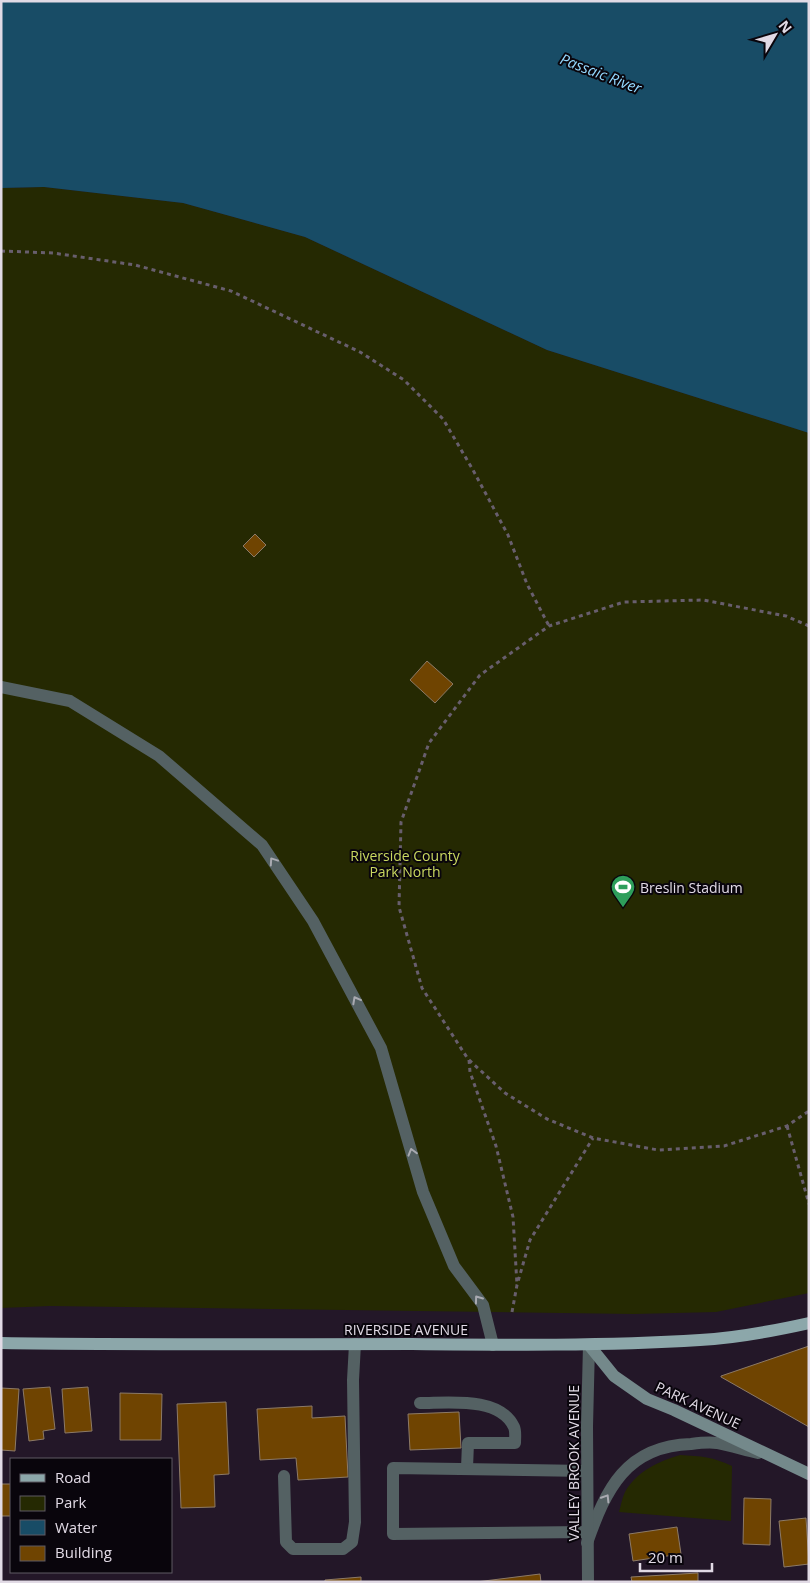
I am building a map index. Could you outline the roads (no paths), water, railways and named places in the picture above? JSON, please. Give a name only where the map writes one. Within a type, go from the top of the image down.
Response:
[{"type":"main road","name":"RIVERSIDE AVENUE","points":[[1,1343],[141,1345],[589,1345],[702,1340],[763,1333],[809,1323]]},
{"type":"street","points":[[1,687],[70,701],[159,756],[262,845],[313,921],[381,1048],[423,1192],[454,1266],[483,1305],[493,1344]]},
{"type":"street","points":[[284,1476],[286,1542],[293,1549],[343,1549],[352,1542],[355,1522],[353,1380],[355,1344]]},
{"type":"street","name":"PARK AVENUE","points":[[589,1345],[614,1376],[647,1399],[809,1474]]},
{"type":"street","name":"VALLEY BROOK AVENUE","points":[[588,1582],[589,1345]]},
{"type":"street","points":[[420,1402],[475,1402],[492,1408],[506,1417],[514,1428],[515,1443],[468,1443],[467,1468]]},
{"type":"street","points":[[587,1471],[393,1468],[393,1534],[587,1538],[600,1508],[621,1475],[640,1456],[678,1444],[715,1443],[772,1457]]},
{"type":"water","name":"Passaic River","points":[[1,1],[809,1],[809,433],[547,350],[305,237],[183,203],[44,187],[1,188]]},
{"type":"place","name":"Breslin Stadium","points":[[623,908]]},
{"type":"park label","name":"Riverside County Park North","points":[[405,864]]}]
